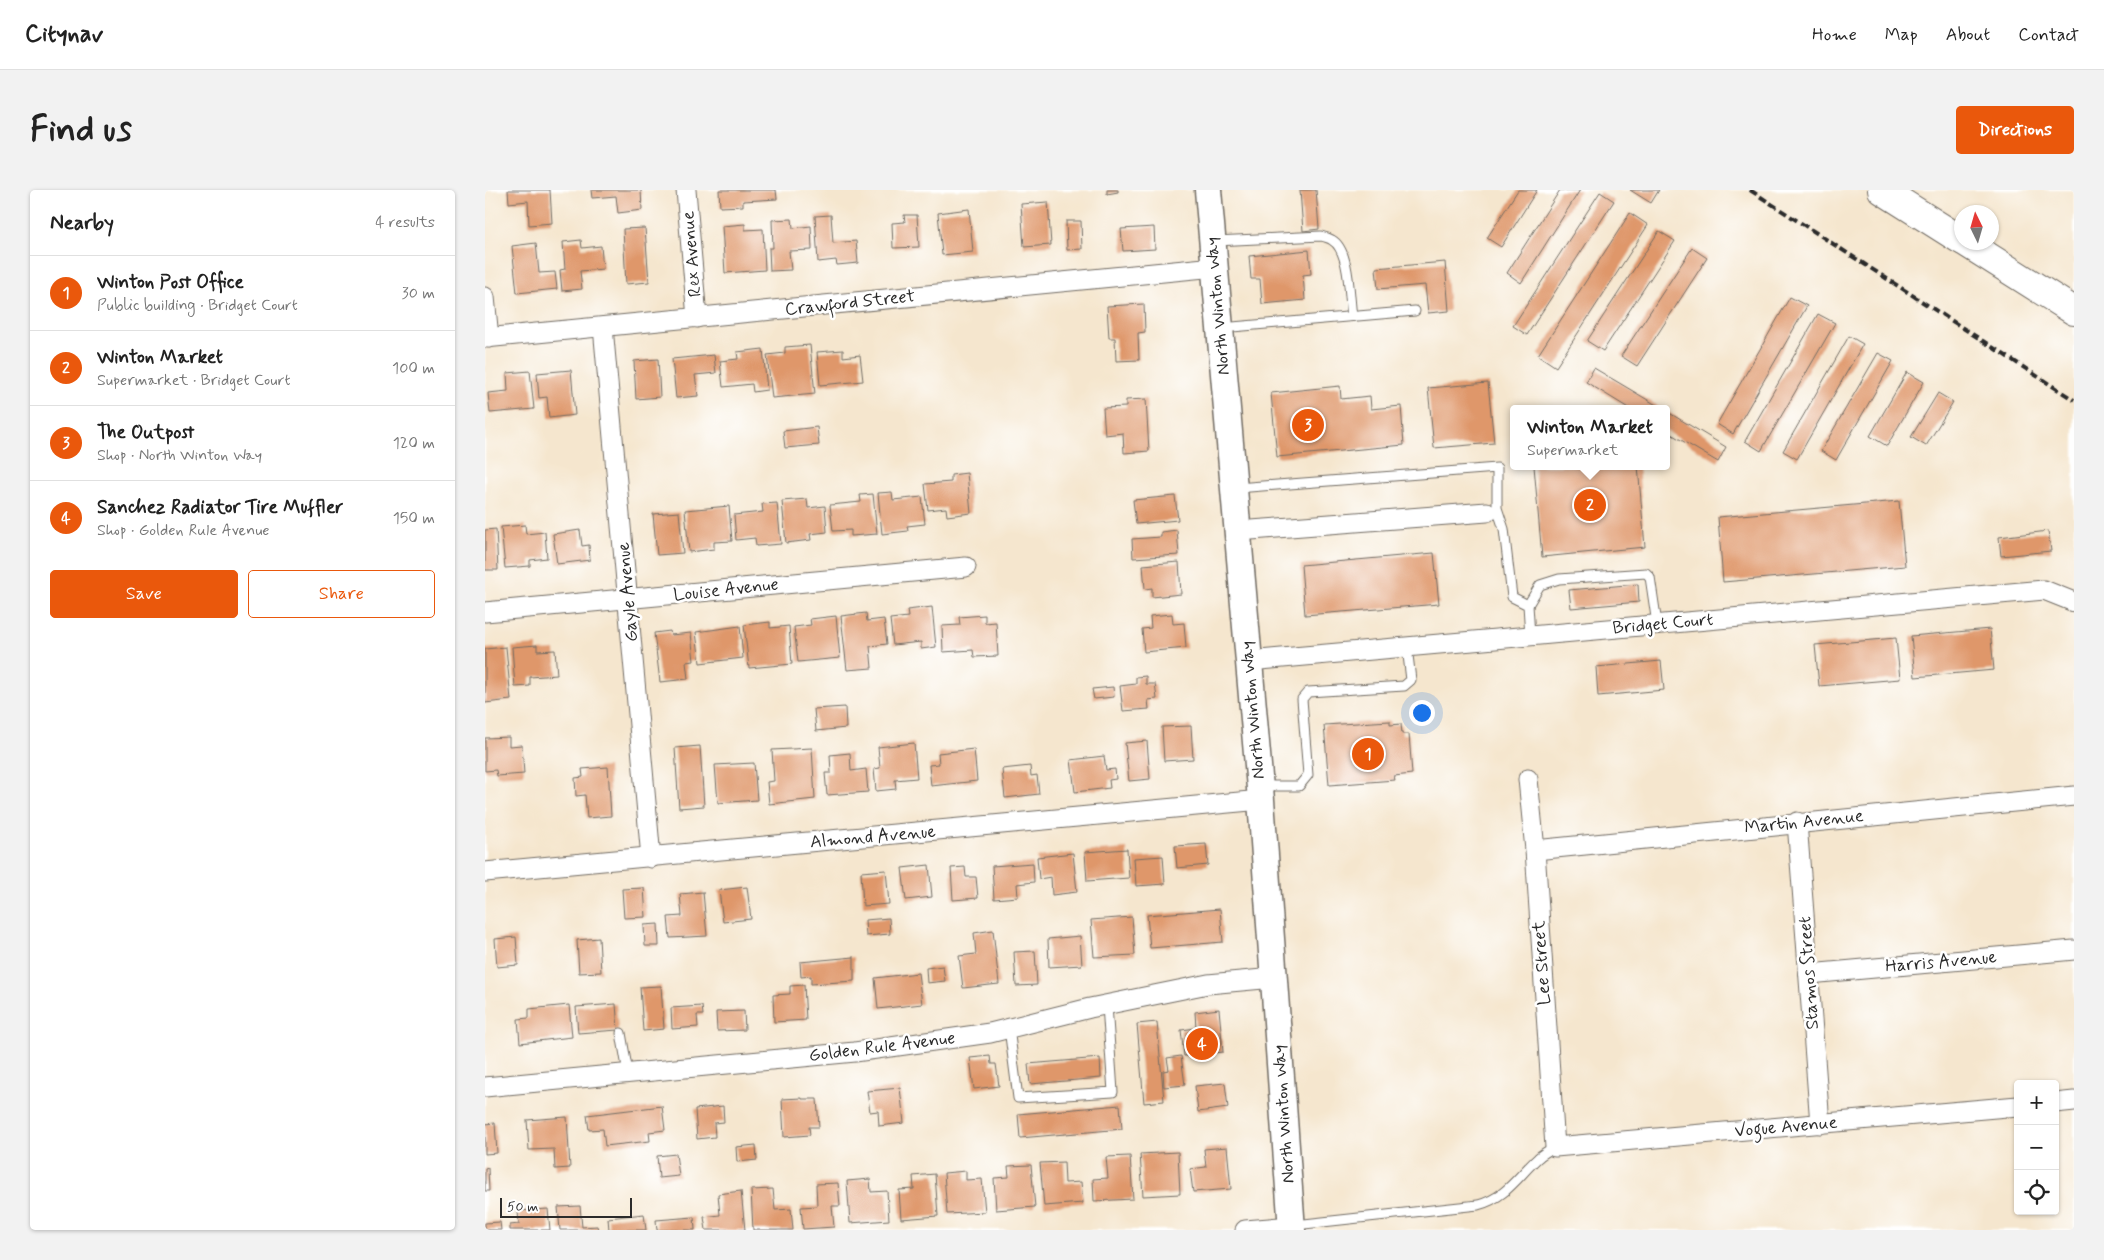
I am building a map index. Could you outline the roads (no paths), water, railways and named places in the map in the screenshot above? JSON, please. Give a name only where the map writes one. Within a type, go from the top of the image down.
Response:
[{"type":"main road","name":"North Winton Way","points":[[1208,190],[1261,793],[1292,1228]]},
{"type":"main road","points":[[1882,190],[1954,236]]},
{"type":"main road","points":[[1978,250],[2074,311]]},
{"type":"street","name":"Rex Avenue","points":[[686,190],[697,318]]},
{"type":"street","name":"Crawford Street","points":[[487,338],[1215,267]]},
{"type":"street","points":[[485,297],[487,338]]},
{"type":"street","name":"Gayle Avenue","points":[[603,327],[651,858]]},
{"type":"street","points":[[1238,531],[1491,510]]},
{"type":"street","name":"Louise Avenue","points":[[485,612],[967,567]]},
{"type":"street","name":"Bridget Court","points":[[1249,661],[2043,590],[2074,602]]},
{"type":"street","name":"Lee Street","points":[[1528,779],[1535,850],[1555,1147]]},
{"type":"street","name":"Almond Avenue","points":[[485,872],[651,858],[1261,793]]},
{"type":"street","name":"Martin Avenue","points":[[1535,850],[1797,822],[2074,796]]},
{"type":"street","name":"Stamos Street","points":[[1797,822],[1820,1124]]},
{"type":"street","name":"Harris Avenue","points":[[1809,974],[2074,950]]},
{"type":"street","name":"Golden Rule Avenue","points":[[485,1087],[855,1052],[990,1033],[1107,1005],[1207,984],[1274,978]]},
{"type":"street","points":[[2059,1103],[2074,1101]]},
{"type":"street","name":"Vogue Avenue","points":[[1555,1147],[2014,1106]]},
{"type":"street","points":[[1245,1230],[1292,1228]]},
{"type":"lane","points":[[1213,241],[1321,236],[1334,240],[1343,252],[1348,275],[1352,316]]},
{"type":"lane","points":[[1220,328],[1415,311]]},
{"type":"lane","points":[[1234,488],[1497,468],[1491,510],[1505,529],[1512,597],[1528,605]]},
{"type":"lane","points":[[1530,636],[1528,605],[1540,585],[1559,580],[1645,573],[1650,578],[1657,624]]},
{"type":"lane","points":[[1261,793],[1299,786],[1308,775],[1302,699],[1307,692],[1405,686],[1411,680],[1407,647]]},
{"type":"lane","points":[[1009,1028],[1018,1098],[1113,1092],[1107,1005]]},
{"type":"lane","points":[[621,1033],[628,1074]]},
{"type":"lane","points":[[1292,1228],[1478,1206],[1492,1202],[1516,1182],[1539,1157],[1555,1147]]},
{"type":"railway","points":[[1750,190],[2074,400]]},
{"type":"place","name":"The Outpost","points":[[1308,425]]},
{"type":"place","name":"Winton Market","points":[[1590,505]]},
{"type":"place","name":"Winton Post Office","points":[[1368,754]]},
{"type":"place","name":"Sanchez Radiator Tire Muffler","points":[[1202,1044]]}]
